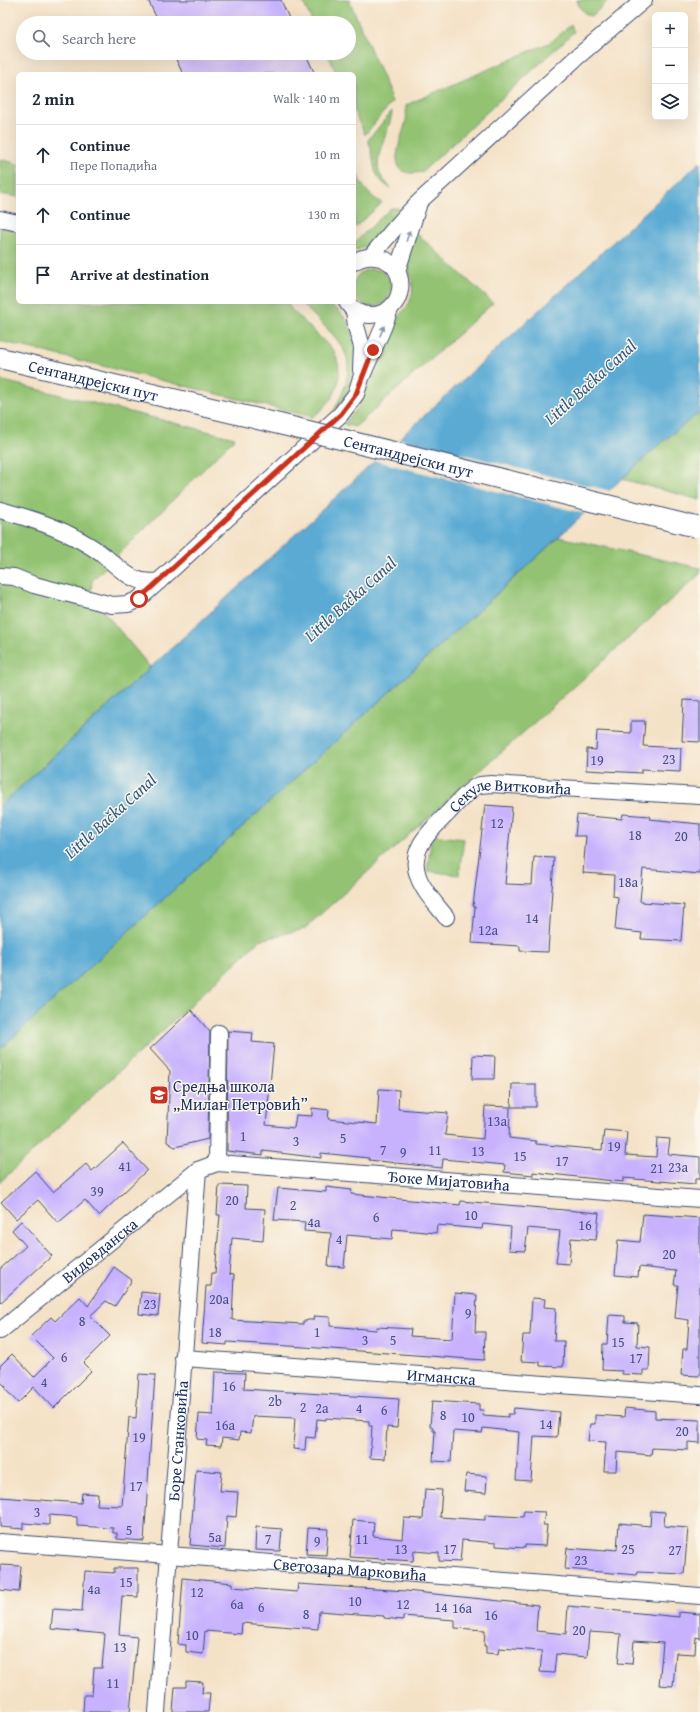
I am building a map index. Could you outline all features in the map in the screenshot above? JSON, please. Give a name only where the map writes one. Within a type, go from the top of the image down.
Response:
[{"type":"main road","name":"Сентандрејски пут","points":[[0,358],[296,428],[698,527]]},
{"type":"street","points":[[371,256],[405,216],[420,201],[576,58],[644,0]]},
{"type":"street","points":[[397,272],[420,201]]},
{"type":"street","points":[[0,219],[16,223]]},
{"type":"street","points":[[0,576],[14,577],[34,585],[112,605],[128,604],[139,599],[341,414],[356,394],[361,378],[390,309],[395,303],[400,292],[400,279],[393,265],[386,260],[371,256],[364,257],[356,261]]},
{"type":"street","points":[[350,306],[368,316],[383,313],[390,309]]},
{"type":"street","points":[[350,306],[362,347],[361,378]]},
{"type":"street","points":[[0,510],[42,522],[73,536],[102,554],[129,576],[140,581],[148,583],[158,580]]},
{"type":"street","name":"Секуле Витковића","points":[[446,917],[422,886],[417,874],[415,862],[417,853],[429,831],[475,787],[491,784],[700,796]]},
{"type":"street","points":[[217,1163],[219,1033]]},
{"type":"street","name":"Ђоке Мијатовића","points":[[198,1170],[217,1163],[700,1199]]},
{"type":"street","name":"Видовданска","points":[[0,1330],[198,1170]]},
{"type":"street","name":"Боре Станковића","points":[[157,1712],[198,1170]]},
{"type":"street","name":"Игманска","points":[[183,1358],[700,1395]]},
{"type":"street","name":"Светозара Марковића","points":[[0,1542],[700,1596]]},
{"type":"green space","points":[[302,0],[349,0],[356,16],[310,16]]},
{"type":"green space","points":[[577,0],[609,0],[592,16],[586,14],[582,10]]},
{"type":"green space","points":[[356,16],[392,102],[365,135],[356,115],[356,72],[336,72],[330,60],[356,60]]},
{"type":"green space","points":[[571,25],[574,32],[422,172],[410,173],[402,170],[398,165],[397,157],[398,148],[406,121],[406,105],[551,42]]},
{"type":"green space","points":[[392,111],[378,164],[381,176],[390,188],[383,183],[376,172],[368,140]]},
{"type":"green space","points":[[0,159],[16,163],[16,197],[0,194]]},
{"type":"green space","points":[[356,168],[362,184],[373,197],[382,203],[356,226]]},
{"type":"green space","points":[[391,208],[399,208],[400,211],[378,242],[356,250],[356,241]]},
{"type":"green space","points":[[0,227],[16,230],[16,304],[288,304],[291,309],[334,351],[339,370],[339,379],[333,396],[320,411],[312,417],[0,341]]},
{"type":"green space","points":[[415,232],[493,303],[355,427],[344,424],[358,407],[363,397],[384,336],[392,323],[405,310],[409,302],[412,293],[412,283],[408,255]]},
{"type":"green space","points":[[376,269],[383,272],[388,277],[391,284],[391,292],[388,299],[379,306],[368,307],[358,302],[356,299],[356,277],[365,270]]},
{"type":"green space","points":[[302,304],[330,304],[339,311],[347,321],[354,334],[358,363],[351,385],[343,400],[333,412],[343,392],[347,376],[348,362],[344,350],[327,328]]},
{"type":"green space","points":[[0,380],[235,438],[92,581],[91,596],[150,667],[0,806]]},
{"type":"green space","points":[[700,412],[700,500],[622,479],[662,442]]},
{"type":"green space","points":[[559,537],[700,568],[700,574],[304,929],[260,940],[0,1182],[0,1049]]},
{"type":"green space","points":[[432,835],[464,839],[459,875],[427,871]]},
{"type":"water","name":"Little Bačka Canal","points":[[700,162],[700,412],[662,442],[0,1049],[0,806]]},
{"type":"pier","points":[[396,438],[611,491],[587,514],[372,460]]},
{"type":"building","points":[[148,0],[281,0],[288,16],[156,16]]},
{"type":"building","points":[[176,60],[308,60],[314,72],[182,72]]},
{"type":"building","points":[[684,700],[700,701],[700,742],[682,741]]},
{"type":"building","points":[[631,721],[645,721],[643,746],[681,748],[680,771],[642,769],[642,773],[586,770],[587,749],[596,750],[597,731],[631,733]]},
{"type":"building","points":[[485,805],[512,807],[505,884],[532,885],[534,857],[554,858],[548,952],[520,951],[520,946],[472,943],[475,907],[473,906]]},
{"type":"building","points":[[623,814],[650,816],[649,819],[700,824],[700,874],[643,869],[641,902],[684,905],[681,941],[641,939],[642,933],[615,930],[618,897],[613,896],[614,875],[583,873],[586,836],[575,836],[577,815],[622,819]]},
{"type":"building","points":[[191,1010],[210,1032],[208,1139],[175,1147],[167,1142],[170,1071],[150,1049]]},
{"type":"building","points":[[228,1031],[253,1033],[252,1042],[274,1044],[266,1125],[294,1128],[296,1115],[312,1116],[312,1108],[329,1110],[328,1119],[377,1124],[379,1089],[399,1090],[398,1109],[448,1113],[445,1135],[483,1139],[485,1106],[510,1107],[509,1138],[536,1141],[536,1144],[602,1150],[604,1130],[627,1132],[625,1155],[656,1157],[657,1138],[670,1139],[668,1154],[700,1157],[700,1179],[695,1179],[695,1184],[623,1178],[623,1182],[533,1172],[533,1175],[504,1172],[505,1165],[443,1159],[442,1168],[321,1153],[321,1158],[263,1151],[263,1155],[227,1151]]},
{"type":"building","points":[[473,1055],[495,1056],[494,1079],[472,1079]]},
{"type":"building","points":[[512,1084],[536,1084],[536,1107],[511,1107]]},
{"type":"building","points":[[123,1143],[147,1170],[99,1216],[85,1200],[58,1223],[38,1200],[16,1219],[1,1202],[35,1171],[53,1192],[86,1164],[92,1171]]},
{"type":"building","points":[[219,1185],[247,1186],[246,1208],[265,1209],[263,1241],[232,1238],[229,1274],[234,1275],[232,1320],[303,1324],[303,1321],[313,1320],[314,1316],[330,1317],[330,1326],[376,1330],[377,1327],[411,1329],[410,1336],[452,1339],[455,1293],[477,1295],[475,1332],[485,1332],[484,1360],[227,1342],[227,1345],[202,1343],[206,1286],[211,1286],[212,1273],[215,1273],[220,1215],[217,1215]]},
{"type":"building","points":[[326,1187],[352,1190],[351,1194],[460,1205],[461,1201],[599,1213],[596,1240],[571,1238],[569,1264],[556,1263],[560,1231],[528,1228],[525,1251],[509,1250],[511,1227],[483,1224],[482,1229],[437,1225],[436,1233],[393,1229],[392,1239],[347,1235],[344,1267],[328,1266],[331,1233],[304,1231],[305,1222],[274,1220],[278,1188],[326,1192]]},
{"type":"building","points":[[643,1214],[700,1218],[700,1376],[681,1375],[683,1349],[687,1349],[689,1320],[675,1318],[678,1285],[674,1285],[676,1271],[639,1267],[638,1277],[615,1275],[618,1240],[640,1242]]},
{"type":"building","points":[[21,1221],[52,1256],[0,1303],[0,1269],[26,1246],[12,1230]]},
{"type":"building","points":[[114,1267],[132,1280],[115,1306],[106,1301],[90,1316],[110,1336],[83,1363],[91,1371],[54,1408],[34,1387],[18,1403],[0,1381],[0,1366],[12,1354],[34,1377],[53,1358],[31,1336],[51,1317],[55,1321],[80,1297],[88,1306]]},
{"type":"building","points":[[141,1292],[160,1294],[158,1316],[139,1314]]},
{"type":"building","points":[[532,1298],[545,1299],[544,1307],[556,1308],[554,1341],[564,1341],[563,1367],[540,1366],[540,1362],[521,1361],[523,1335],[530,1335]]},
{"type":"building","points":[[609,1315],[625,1316],[625,1322],[638,1323],[637,1346],[650,1347],[649,1370],[643,1370],[643,1375],[622,1374],[622,1371],[602,1370],[603,1344],[607,1344]]},
{"type":"building","points":[[215,1372],[245,1373],[244,1389],[399,1399],[397,1428],[387,1427],[385,1459],[370,1458],[372,1426],[369,1426],[369,1421],[326,1418],[326,1420],[317,1419],[315,1438],[306,1437],[305,1450],[293,1449],[295,1418],[253,1416],[251,1433],[240,1432],[239,1440],[222,1438],[221,1446],[206,1445],[207,1440],[197,1439],[199,1414],[213,1415]]},
{"type":"building","points":[[139,1374],[155,1375],[144,1541],[117,1539],[117,1533],[113,1533],[113,1528],[77,1526],[77,1517],[49,1515],[49,1525],[23,1523],[23,1529],[0,1527],[0,1497],[81,1503],[82,1493],[98,1494],[97,1505],[122,1506],[129,1417],[136,1418]]},
{"type":"building","points":[[432,1401],[479,1404],[479,1410],[484,1410],[483,1415],[508,1417],[508,1414],[513,1414],[514,1408],[559,1412],[557,1437],[534,1436],[531,1481],[516,1480],[519,1432],[483,1428],[482,1433],[453,1431],[451,1462],[433,1461],[435,1431],[433,1431],[433,1427],[430,1427]]},
{"type":"building","points":[[625,1408],[655,1411],[655,1418],[700,1420],[700,1443],[688,1442],[688,1450],[652,1448],[651,1455],[617,1452],[616,1471],[604,1471],[606,1442],[588,1441],[590,1424],[595,1424],[595,1415],[624,1417]]},
{"type":"building","points":[[196,1470],[222,1472],[220,1491],[238,1492],[236,1517],[227,1516],[225,1548],[190,1545]]},
{"type":"building","points":[[466,1474],[487,1476],[486,1493],[464,1491]]},
{"type":"building","points":[[425,1489],[442,1490],[440,1517],[485,1520],[485,1515],[523,1517],[524,1511],[545,1512],[543,1525],[547,1525],[545,1546],[525,1545],[525,1548],[496,1546],[496,1543],[462,1540],[460,1562],[439,1561],[439,1553],[414,1551],[413,1561],[350,1557],[353,1520],[374,1522],[373,1536],[402,1539],[404,1518],[423,1519]]},
{"type":"building","points":[[651,1511],[665,1512],[664,1526],[688,1528],[684,1574],[638,1572],[637,1575],[565,1569],[567,1548],[606,1551],[606,1549],[617,1550],[619,1523],[650,1526]]},
{"type":"building","points":[[256,1527],[282,1529],[280,1551],[255,1550]]},
{"type":"building","points":[[308,1528],[328,1529],[326,1555],[306,1554]]},
{"type":"building","points":[[0,1565],[21,1566],[19,1592],[0,1590]]},
{"type":"building","points":[[114,1568],[138,1568],[138,1597],[122,1596],[119,1635],[137,1637],[130,1712],[83,1712],[84,1695],[92,1695],[94,1668],[102,1668],[105,1634],[51,1629],[53,1609],[82,1611],[85,1571],[114,1573]]},
{"type":"building","points":[[183,1578],[232,1583],[232,1587],[297,1592],[298,1584],[406,1591],[538,1605],[536,1631],[566,1634],[568,1606],[679,1617],[679,1612],[700,1614],[700,1638],[696,1637],[695,1654],[676,1653],[673,1686],[659,1685],[663,1643],[634,1641],[632,1664],[618,1663],[621,1634],[589,1632],[587,1657],[556,1654],[554,1673],[540,1672],[542,1651],[499,1648],[498,1654],[486,1653],[486,1646],[484,1646],[485,1630],[455,1628],[455,1620],[403,1616],[403,1620],[384,1618],[384,1616],[319,1611],[318,1629],[242,1623],[241,1634],[205,1631],[203,1654],[186,1652],[186,1645],[178,1644]]},
{"type":"building","points":[[186,1681],[203,1682],[202,1693],[210,1693],[208,1712],[173,1712],[175,1687],[186,1687]]},
{"type":"place","name":"Средња школа „Милан Петровић”","points":[[159,1095]]},
{"type":"route","points":[[139,599],[341,414],[356,394],[373,350]]}]
